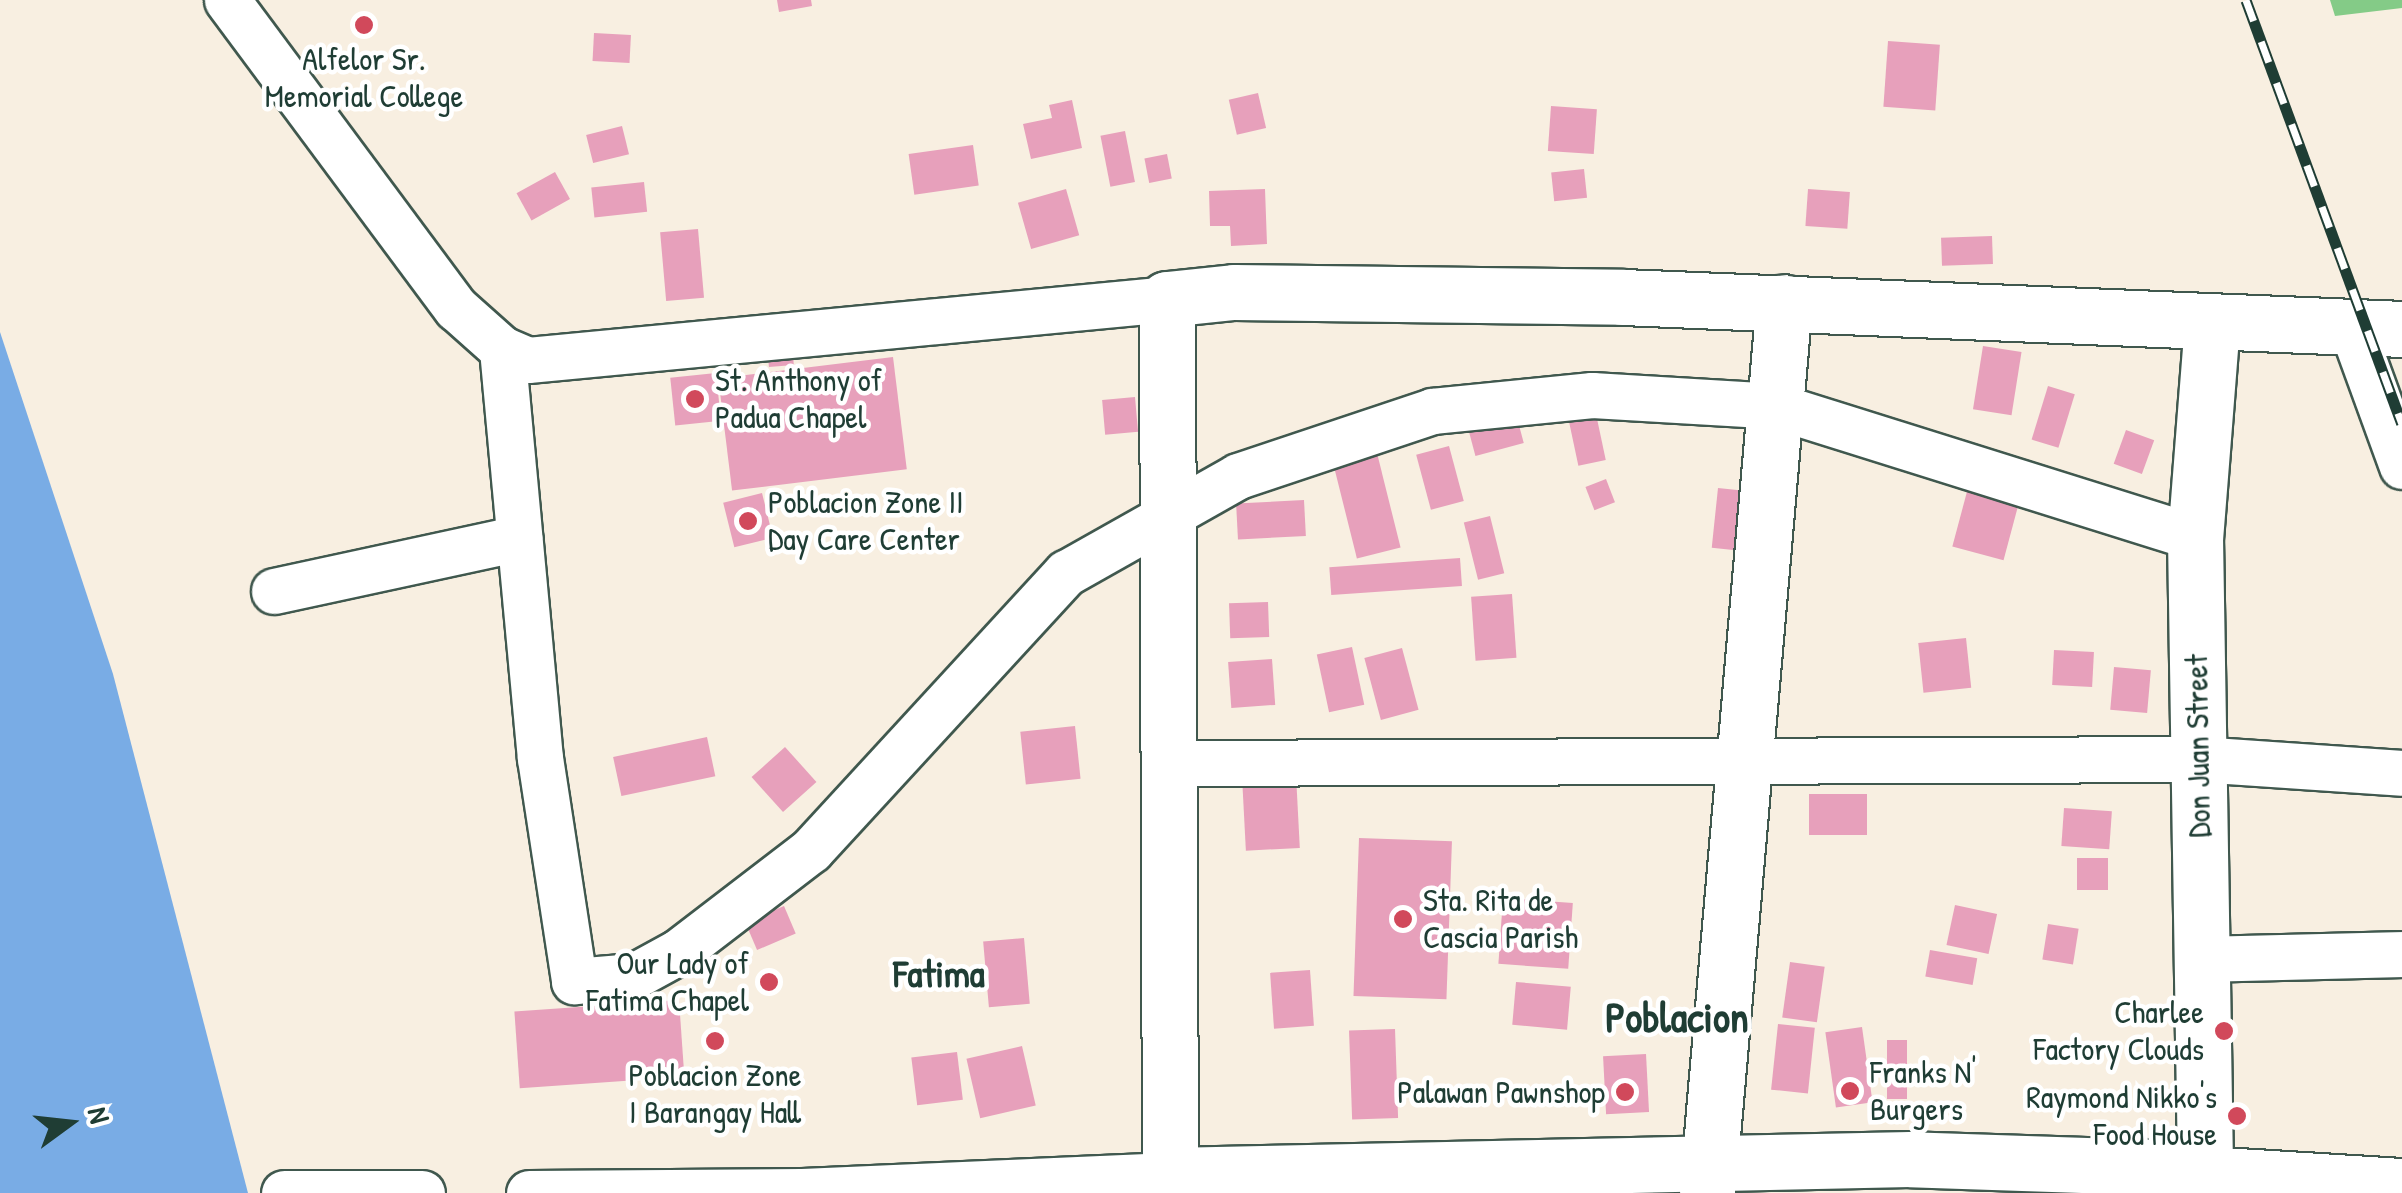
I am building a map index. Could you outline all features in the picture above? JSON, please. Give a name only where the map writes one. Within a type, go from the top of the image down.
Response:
[{"type":"street","points":[[227,0],[417,261],[502,349],[528,360],[561,362],[1167,299],[1299,292],[1784,302],[2212,324],[2376,328],[2402,466]]},
{"type":"street","points":[[1167,299],[1170,1184]]},
{"type":"street","points":[[1708,1178],[1747,765],[1784,302]]},
{"type":"street","name":"Don Juan Street","points":[[2212,324],[2194,537],[2202,959],[2232,1178]]},
{"type":"street","points":[[502,349],[540,758],[574,981],[634,976],[810,850],[1066,573],[1272,461],[1476,402],[1610,396],[1776,406],[2194,537]]},
{"type":"street","points":[[274,591],[519,538]]},
{"type":"street","points":[[1170,763],[1747,765],[2198,758],[2402,773]]},
{"type":"street","points":[[2202,959],[2402,954]]},
{"type":"street","points":[[530,1193],[1708,1178],[1910,1159],[2232,1178],[2402,1180]]},
{"type":"street","points":[[284,1193],[422,1193]]},
{"type":"green space","points":[[2330,0],[2402,0],[2402,8],[2335,16]]},
{"type":"water","points":[[0,332],[113,674],[248,1193],[0,1193]]},
{"type":"building","points":[[777,0],[811,0],[812,6],[779,12]]},
{"type":"building","points":[[594,33],[631,35],[629,63],[593,61]]},
{"type":"building","points":[[1888,41],[1940,45],[1935,110],[1883,107]]},
{"type":"building","points":[[1258,93],[1266,128],[1237,135],[1229,100]]},
{"type":"building","points":[[1072,100],[1082,148],[1031,159],[1023,124],[1052,118],[1049,105]]},
{"type":"building","points":[[1551,106],[1597,109],[1594,154],[1548,151]]},
{"type":"building","points":[[622,126],[629,154],[593,163],[586,135]]},
{"type":"building","points":[[1125,131],[1135,182],[1110,187],[1100,136]]},
{"type":"building","points":[[973,145],[979,186],[914,195],[909,154]]},
{"type":"building","points":[[1167,154],[1172,179],[1149,183],[1144,158]]},
{"type":"building","points":[[1584,169],[1587,198],[1554,201],[1551,172]]},
{"type":"building","points":[[555,172],[570,199],[532,220],[517,193]]},
{"type":"building","points":[[644,182],[647,212],[594,217],[591,188]]},
{"type":"building","points":[[1066,189],[1079,235],[1031,249],[1018,203]]},
{"type":"building","points":[[1265,189],[1267,244],[1231,246],[1230,226],[1210,226],[1209,191]]},
{"type":"building","points":[[1808,189],[1850,192],[1847,229],[1805,226]]},
{"type":"building","points":[[698,229],[704,298],[666,301],[660,232]]},
{"type":"building","points":[[1992,236],[1993,264],[1942,266],[1941,238]]},
{"type":"building","points":[[792,344],[794,365],[769,367],[767,346]]},
{"type":"building","points":[[1983,346],[2022,352],[2012,415],[1973,409]]},
{"type":"building","points":[[893,357],[907,469],[732,491],[718,378]]},
{"type":"building","name":"St. Anthony of Padua Chapel","points":[[716,373],[721,421],[675,426],[670,378]]},
{"type":"building","points":[[2048,386],[2075,394],[2058,448],[2032,440]]},
{"type":"building","points":[[1135,397],[1138,432],[1105,435],[1102,400]]},
{"type":"building","points":[[1516,414],[1524,443],[1475,456],[1468,427]]},
{"type":"building","points":[[1596,414],[1606,460],[1578,466],[1569,420]]},
{"type":"building","points":[[2126,430],[2154,440],[2142,474],[2114,464]]},
{"type":"building","points":[[1373,437],[1401,548],[1357,559],[1329,448]]},
{"type":"building","points":[[1449,446],[1464,501],[1431,510],[1416,455]]},
{"type":"building","points":[[1972,473],[2023,487],[2004,560],[1952,546]]},
{"type":"building","points":[[1606,479],[1615,502],[1594,510],[1585,487]]},
{"type":"building","points":[[1718,488],[1766,493],[1759,553],[1712,548]]},
{"type":"building","name":"Poblacion Zone II Day Care Center","points":[[762,493],[773,538],[734,547],[723,503]]},
{"type":"building","points":[[1304,500],[1306,536],[1238,540],[1236,504]]},
{"type":"building","points":[[1490,516],[1504,573],[1478,580],[1464,523]]},
{"type":"building","points":[[1460,558],[1462,586],[1331,595],[1329,567]]},
{"type":"building","points":[[1512,594],[1516,658],[1476,661],[1471,597]]},
{"type":"building","points":[[1268,602],[1269,637],[1230,638],[1229,603]]},
{"type":"building","points":[[1966,638],[1971,688],[1923,693],[1918,643]]},
{"type":"building","points":[[1352,647],[1364,705],[1329,712],[1317,654]]},
{"type":"building","points":[[1402,648],[1419,710],[1381,720],[1364,658]]},
{"type":"building","points":[[2054,650],[2094,652],[2092,687],[2052,685]]},
{"type":"building","points":[[1272,659],[1275,705],[1231,708],[1228,662]]},
{"type":"building","points":[[2114,667],[2151,670],[2147,713],[2110,710]]},
{"type":"building","points":[[1075,726],[1081,779],[1026,784],[1020,732]]},
{"type":"building","points":[[707,737],[715,776],[621,796],[613,757]]},
{"type":"building","points":[[785,747],[816,782],[783,812],[752,777]]},
{"type":"building","points":[[1296,775],[1300,848],[1246,851],[1242,778]]},
{"type":"building","points":[[1809,794],[1867,794],[1867,835],[1809,835]]},
{"type":"building","points":[[2064,808],[2112,811],[2109,849],[2061,846]]},
{"type":"building","name":"Sta. Rita de Cascia Parish","points":[[1359,838],[1452,841],[1446,999],[1353,996]]},
{"type":"building","points":[[2077,858],[2108,858],[2108,890],[2077,890]]},
{"type":"building","points":[[1503,898],[1573,903],[1568,969],[1498,964]]},
{"type":"building","points":[[1955,905],[1997,914],[1989,954],[1946,945]]},
{"type":"building","points":[[784,906],[796,934],[757,950],[745,922]]},
{"type":"building","points":[[2048,924],[2079,929],[2073,964],[2042,960]]},
{"type":"building","points":[[1024,938],[1030,1004],[989,1007],[983,942]]},
{"type":"building","points":[[1930,950],[1977,958],[1973,985],[1925,977]]},
{"type":"building","points":[[1790,962],[1825,967],[1817,1022],[1782,1017]]},
{"type":"building","points":[[1310,970],[1314,1026],[1274,1029],[1270,973]]},
{"type":"building","points":[[1516,982],[1571,987],[1567,1030],[1512,1025]]},
{"type":"building","points":[[679,1000],[684,1077],[520,1088],[514,1012]]},
{"type":"building","points":[[1778,1024],[1815,1028],[1808,1094],[1771,1090]]},
{"type":"building","points":[[1862,1027],[1873,1102],[1836,1107],[1825,1032]]},
{"type":"building","points":[[1395,1029],[1398,1118],[1352,1120],[1349,1031]]},
{"type":"building","points":[[1887,1040],[1907,1040],[1907,1099],[1887,1099]]},
{"type":"building","points":[[1022,1046],[1036,1105],[980,1118],[966,1059]]},
{"type":"building","points":[[957,1052],[963,1100],[917,1105],[911,1058]]},
{"type":"building","points":[[1646,1054],[1649,1112],[1606,1114],[1603,1056]]},
{"type":"railway","points":[[2246,0],[2402,423]]},
{"type":"place","name":"Alfelor Sr. Memorial College","points":[[364,25]]},
{"type":"place","name":"St. Anthony of Padua Chapel","points":[[695,399]]},
{"type":"place","name":"Poblacion Zone II Day Care Center","points":[[748,521]]},
{"type":"place","name":"Sta. Rita de Cascia Parish","points":[[1403,919]]},
{"type":"place","name":"Our Lady of Fatima Chapel","points":[[769,982]]},
{"type":"place","name":"Charlee Factory Clouds","points":[[2224,1031]]},
{"type":"place","name":"Poblacion Zone I Barangay Hall","points":[[715,1041]]},
{"type":"place","name":"Franks N' Burgers","points":[[1850,1091]]},
{"type":"place","name":"Palawan Pawnshop","points":[[1625,1092]]},
{"type":"place","name":"Raymond Nikko's Food House","points":[[2237,1116]]},
{"type":"district","name":"Fatima","points":[[939,974]]},
{"type":"district","name":"Poblacion","points":[[1677,1017]]}]
